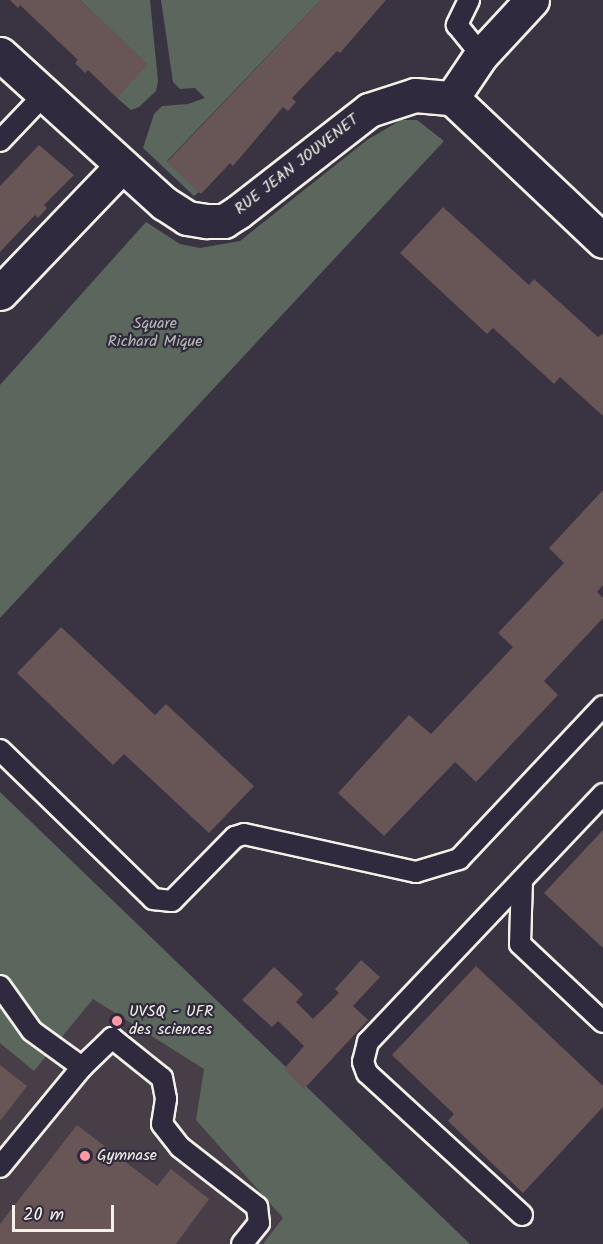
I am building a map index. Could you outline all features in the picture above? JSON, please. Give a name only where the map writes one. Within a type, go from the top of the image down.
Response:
[{"type":"street","points":[[532,0],[481,55],[452,98],[600,230]]},
{"type":"street","name":"RUE JEAN JOUVENET","points":[[0,54],[129,173],[164,203],[187,218],[224,221],[369,110],[415,95],[452,98]]},
{"type":"street","points":[[0,293],[129,173]]},
{"type":"lane","points":[[469,0],[457,25],[481,55]]},
{"type":"lane","points":[[0,141],[43,96]]},
{"type":"lane","points":[[0,750],[153,899],[172,901],[235,837],[244,834],[416,872],[459,859],[603,706]]},
{"type":"lane","points":[[522,1215],[367,1073],[363,1062],[368,1042],[603,794]]},
{"type":"lane","points":[[522,880],[520,944],[603,1022]]},
{"type":"lane","points":[[0,986],[32,1031],[82,1067]]},
{"type":"lane","points":[[0,1167],[82,1067],[112,1038],[162,1078],[166,1100],[162,1124],[180,1147],[257,1208],[259,1223],[242,1244]]},
{"type":"shaded area","name":"UVSQ - UFR des sciences","points":[[0,798],[469,1244],[0,1244]]},
{"type":"green space","points":[[80,0],[150,0],[158,81],[156,91],[139,107],[131,110],[117,98],[147,64]]},
{"type":"green space","points":[[161,0],[321,0],[167,161],[199,192],[194,196],[143,148],[154,114],[162,106],[188,104],[205,98],[195,88],[180,89],[173,82]]},
{"type":"green space","name":"Square Richard Mique","points":[[401,120],[417,120],[444,141],[0,618],[0,385],[146,222],[180,244],[200,248],[240,241],[367,140]]},
{"type":"green space","points":[[0,792],[470,1244],[263,1244],[283,1218],[196,1120],[204,1069],[93,999],[34,1071],[0,1043]]},
{"type":"building","points":[[10,0],[80,0],[148,64],[117,98],[88,70],[85,73],[75,63],[78,60],[20,5],[18,8]]},
{"type":"building","points":[[321,0],[386,0],[340,53],[337,51],[292,98],[296,102],[288,111],[283,107],[233,166],[230,163],[201,194],[167,162]]},
{"type":"building","points":[[39,145],[74,175],[44,205],[47,208],[38,218],[35,215],[0,252],[0,186]]},
{"type":"building","points":[[443,207],[529,285],[534,279],[598,337],[603,334],[603,416],[560,377],[554,384],[493,328],[487,334],[400,253]]},
{"type":"building","points":[[603,490],[603,585],[597,592],[603,598],[603,618],[544,681],[558,695],[476,782],[455,762],[384,836],[338,793],[409,715],[431,734],[513,647],[498,633],[564,563],[549,548]]},
{"type":"building","points":[[61,627],[155,715],[166,704],[254,786],[209,833],[124,754],[113,765],[17,673]]},
{"type":"building","points":[[603,830],[603,948],[544,893]]},
{"type":"building","points":[[361,960],[380,977],[353,1006],[368,1020],[304,1089],[284,1069],[304,1046],[278,1021],[272,1027],[242,1000],[274,967],[303,994],[296,1002],[313,1019],[339,993],[335,989]]},
{"type":"building","points":[[476,966],[603,1086],[603,1107],[523,1193],[448,1121],[454,1114],[392,1055]]},
{"type":"building","points":[[0,1065],[27,1086],[0,1121]]},
{"type":"building","name":"Gymnase","points":[[77,1125],[157,1186],[171,1169],[209,1199],[176,1244],[0,1244],[0,1224]]},
{"type":"place","name":"UVSQ - UFR des sciences","points":[[117,1021]]},
{"type":"place","name":"Gymnase","points":[[85,1156]]}]
